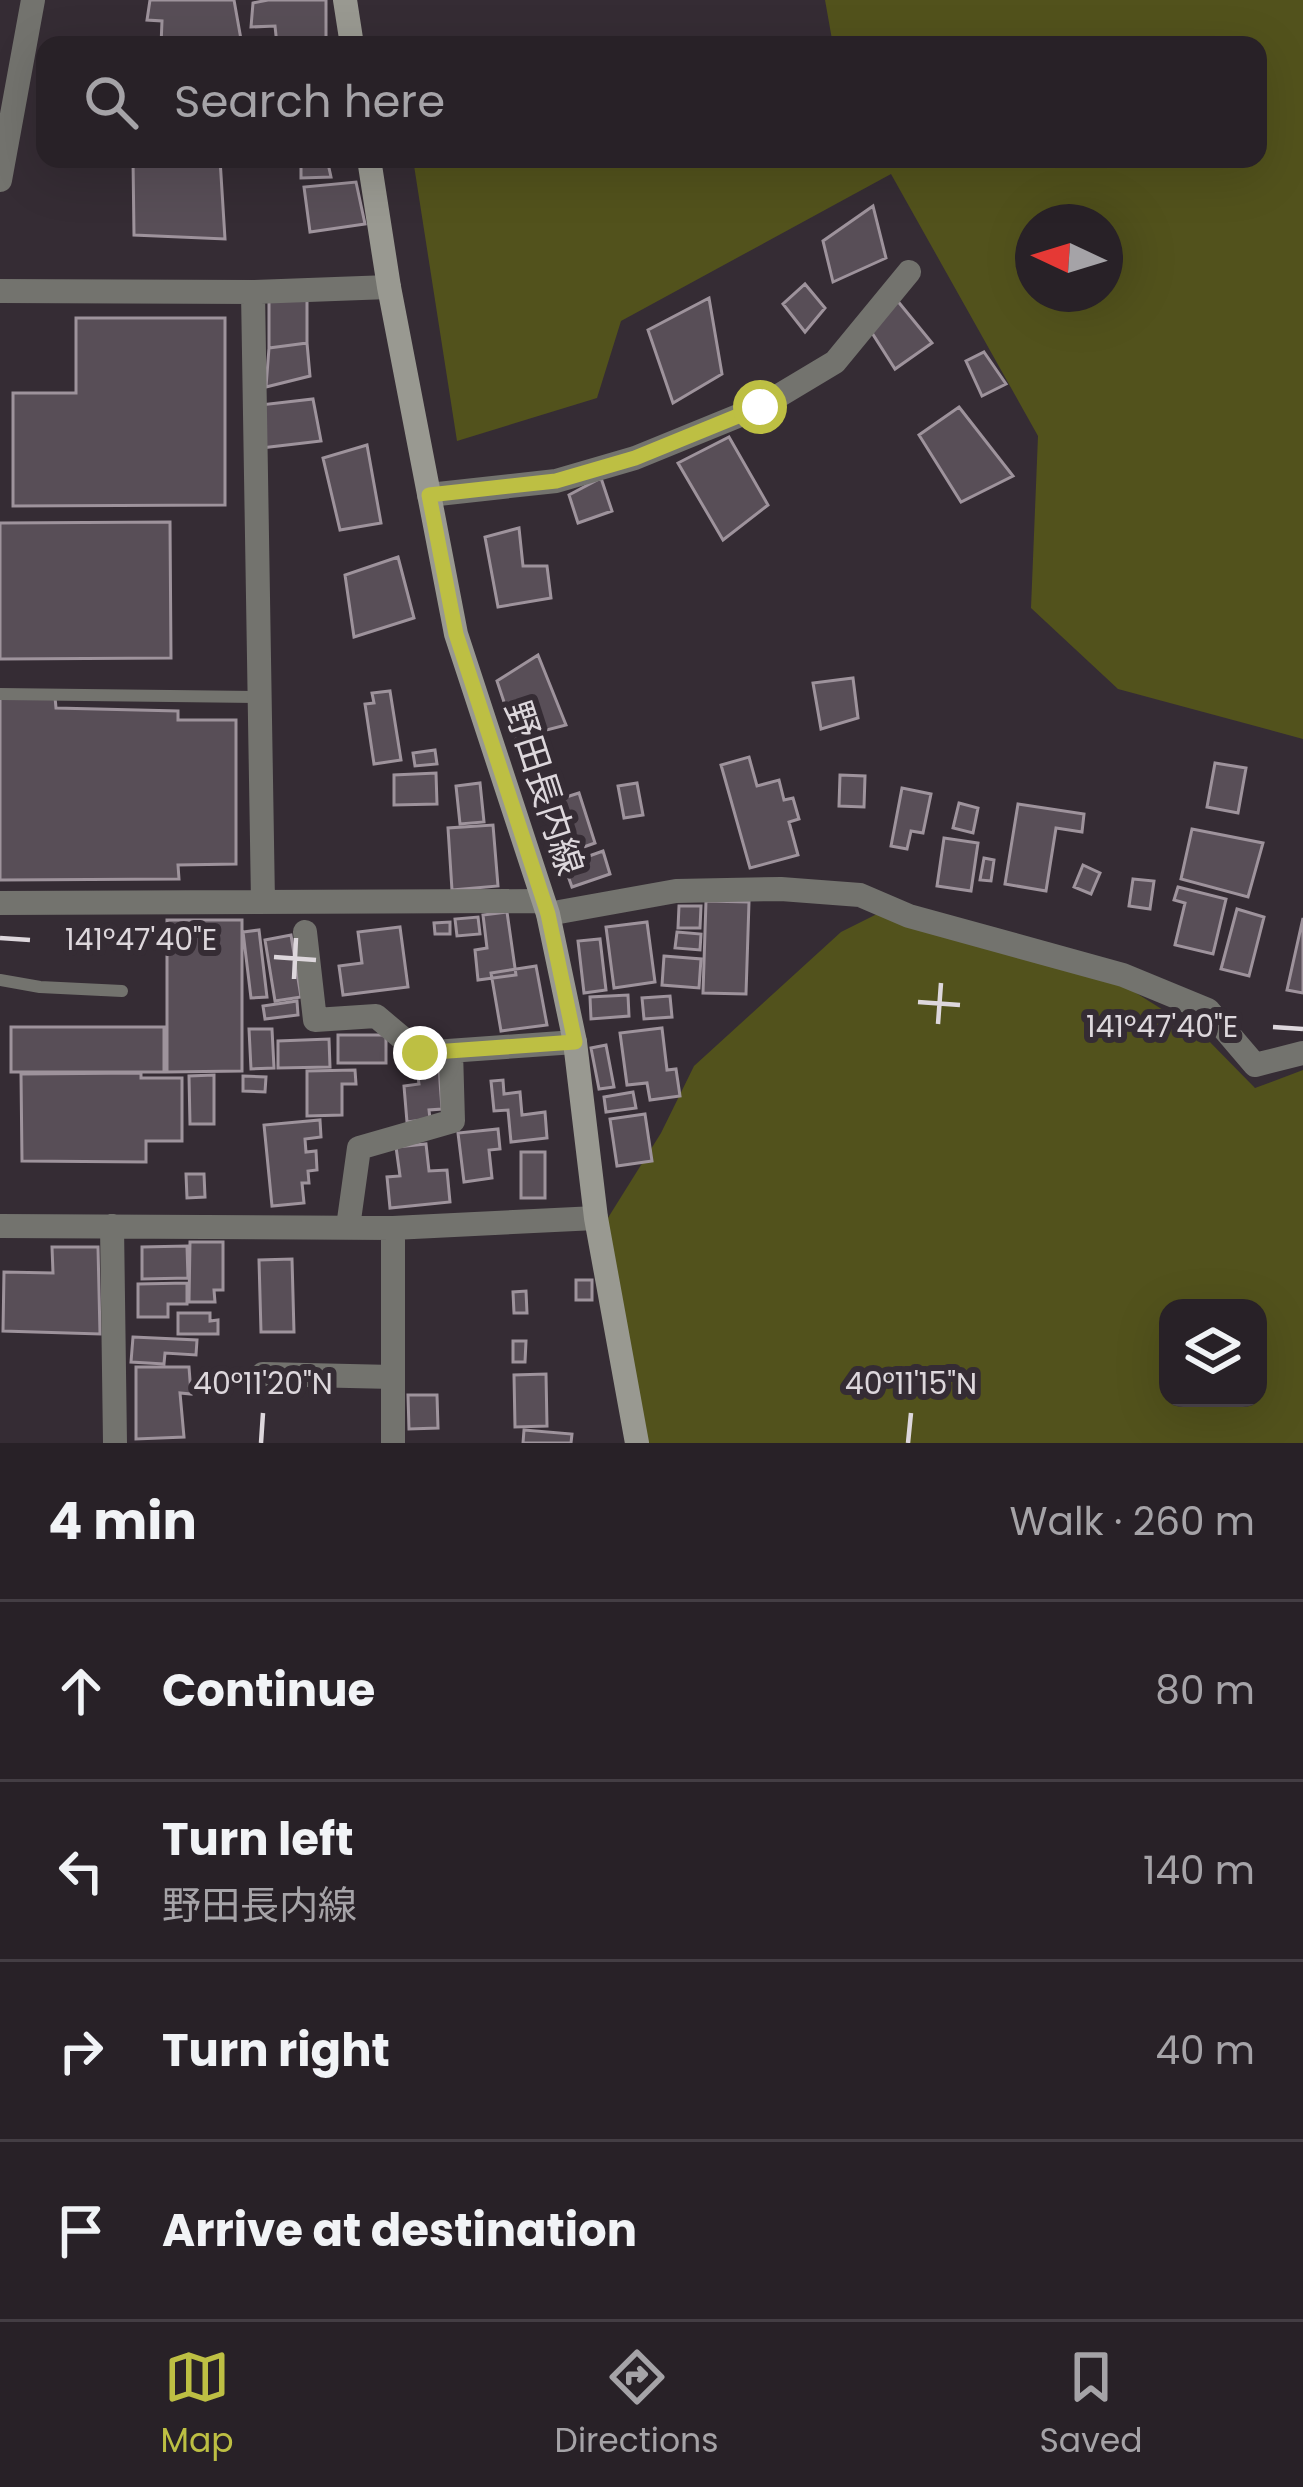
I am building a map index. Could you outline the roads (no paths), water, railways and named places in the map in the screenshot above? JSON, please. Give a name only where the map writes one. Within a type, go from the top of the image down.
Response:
[{"type":"main road","points":[[345,0],[351,36]]},
{"type":"main road","name":"野田長内線","points":[[370,168],[388,287],[456,634],[546,908],[575,1042],[596,1218],[637,1443]]},
{"type":"street","points":[[0,180],[33,0]]},
{"type":"street","points":[[429,495],[556,481],[635,458],[760,407],[835,362],[909,272]]},
{"type":"street","points":[[0,291],[253,292],[388,287]]},
{"type":"street","points":[[253,292],[263,902]]},
{"type":"street","points":[[0,903],[546,908],[676,891],[781,889],[860,895],[909,916],[1124,975],[1208,1010],[1255,1065],[1303,1053]]},
{"type":"street","points":[[305,932],[315,1020],[376,1016],[420,1053],[575,1042]]},
{"type":"street","points":[[348,1227],[358,1148],[453,1120],[451,1051]]},
{"type":"street","points":[[0,1226],[393,1228],[596,1218]]},
{"type":"street","points":[[112,1226],[115,1443]]},
{"type":"street","points":[[393,1228],[393,1443]]},
{"type":"street","points":[[262,1374],[393,1377]]},
{"type":"lane","points":[[0,694],[260,697]]},
{"type":"lane","points":[[0,980],[122,991]]}]
